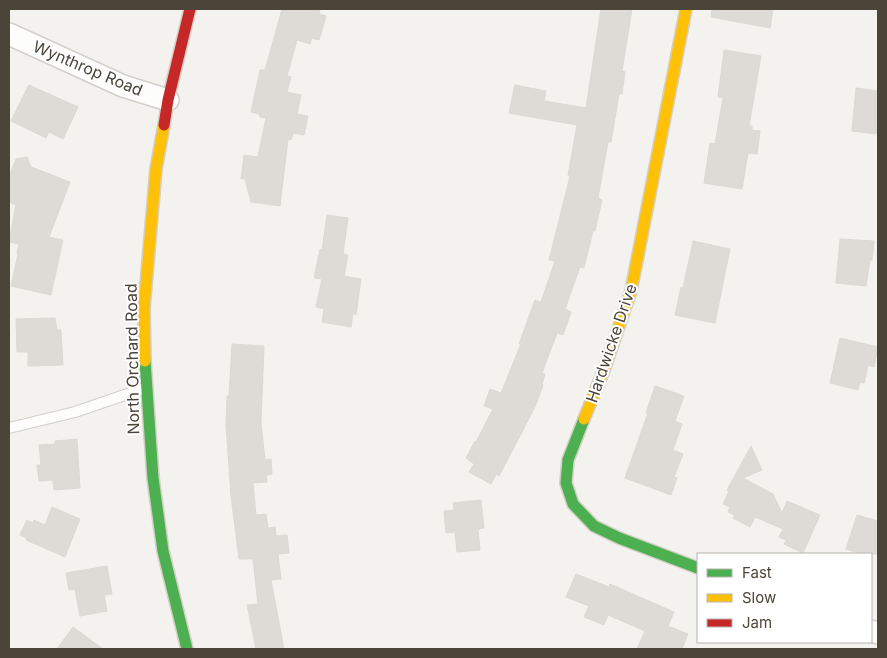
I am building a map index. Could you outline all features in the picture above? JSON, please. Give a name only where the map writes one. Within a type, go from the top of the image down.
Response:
[{"type":"street","name":"North Orchard Road","points":[[187,649],[163,551],[153,478],[146,388],[144,308],[156,169],[168,100],[190,9]]},
{"type":"street","name":"Hardwicke Drive","points":[[686,9],[631,291],[604,370],[568,460],[566,483],[573,504],[594,526],[619,538],[697,568]]},
{"type":"street","name":"Wynthrop Road","points":[[9,34],[123,86],[168,100]]},
{"type":"lane","points":[[9,428],[74,412],[146,388]]},
{"type":"building","points":[[282,9],[320,9],[319,14],[326,16],[319,40],[312,38],[310,44],[297,40],[287,76],[291,77],[287,92],[301,95],[297,114],[308,116],[304,135],[293,133],[291,140],[288,139],[280,206],[251,202],[245,179],[241,179],[244,155],[258,157],[266,118],[251,112],[260,70],[265,70]]},
{"type":"building","points":[[601,9],[632,9],[622,71],[625,72],[622,94],[619,94],[611,142],[608,142],[598,198],[602,200],[595,231],[593,231],[584,268],[580,267],[565,309],[571,312],[563,335],[557,333],[542,373],[545,374],[543,385],[535,407],[499,476],[496,474],[491,484],[469,472],[474,464],[466,458],[493,409],[484,406],[490,389],[501,393],[521,344],[519,344],[535,300],[541,302],[555,261],[549,260],[570,176],[568,175],[577,125],[509,113],[514,89],[515,85],[546,91],[544,101],[586,108]]},
{"type":"building","points":[[712,9],[773,9],[770,28],[711,17]]},
{"type":"building","points":[[724,50],[761,56],[749,126],[752,126],[752,130],[760,131],[757,154],[748,153],[742,189],[704,183],[710,143],[715,144],[723,98],[718,97]]},
{"type":"building","points":[[29,85],[78,107],[63,139],[49,132],[46,138],[11,121]]},
{"type":"building","points":[[856,88],[878,91],[878,134],[852,131]]},
{"type":"building","points":[[27,157],[31,167],[70,182],[49,237],[63,240],[51,295],[11,286],[19,244],[9,242],[16,205],[9,202],[9,177],[16,159]]},
{"type":"building","points":[[327,215],[348,218],[343,254],[348,255],[344,276],[361,279],[356,315],[353,313],[351,327],[322,322],[324,309],[316,307],[322,279],[314,278],[320,249],[322,250]]},
{"type":"building","points":[[840,239],[874,241],[866,286],[836,283]]},
{"type":"building","points":[[693,241],[730,249],[715,323],[675,315]]},
{"type":"building","points":[[55,318],[57,330],[61,330],[63,365],[28,366],[28,352],[17,352],[16,319]]},
{"type":"building","points":[[840,338],[878,347],[874,367],[868,365],[864,383],[860,382],[858,390],[830,383]]},
{"type":"building","points":[[232,344],[264,346],[261,422],[265,460],[271,459],[272,474],[266,475],[267,482],[253,483],[256,515],[266,514],[268,528],[275,527],[276,536],[287,535],[289,553],[278,554],[281,579],[271,580],[284,649],[256,649],[247,605],[258,604],[253,559],[239,559],[231,496],[226,425]]},
{"type":"building","points":[[655,386],[684,396],[675,421],[682,424],[673,450],[683,454],[674,477],[677,478],[671,495],[625,478],[648,413],[646,413]]},
{"type":"building","points":[[77,439],[80,488],[54,490],[53,480],[39,481],[37,465],[41,465],[39,445],[55,444],[55,441]]},
{"type":"building","points":[[751,446],[762,470],[743,478],[773,494],[782,513],[787,501],[820,515],[803,553],[784,544],[786,540],[779,537],[783,529],[755,517],[750,527],[733,518],[735,515],[728,512],[730,507],[723,504],[729,491],[727,490]]},
{"type":"building","points":[[481,500],[484,528],[478,529],[480,550],[457,552],[455,532],[446,533],[444,511],[454,510],[453,503]]},
{"type":"building","points":[[52,507],[80,519],[65,557],[26,540],[27,538],[20,535],[27,520],[33,523],[34,520],[45,525]]},
{"type":"building","points":[[857,515],[878,521],[878,554],[859,553],[846,549]]},
{"type":"building","points":[[107,566],[112,594],[104,595],[107,611],[80,616],[75,589],[69,590],[66,573]]},
{"type":"building","points":[[576,574],[609,587],[610,584],[674,612],[668,626],[688,634],[682,649],[637,649],[645,631],[608,615],[604,625],[584,617],[589,606],[566,597]]},
{"type":"building","points":[[73,627],[103,649],[57,649]]},
{"type":"traffic: fast","points":[[145,361],[153,478],[163,551],[187,649]]},
{"type":"traffic: fast","points":[[584,419],[568,460],[566,483],[573,504],[594,526],[619,538],[697,568]]},
{"type":"traffic: slow","points":[[584,419],[604,370],[631,291],[686,9]]},
{"type":"traffic: slow","points":[[145,361],[144,308],[156,169],[164,125]]},
{"type":"traffic: jam","points":[[164,125],[168,100],[190,9]]}]
